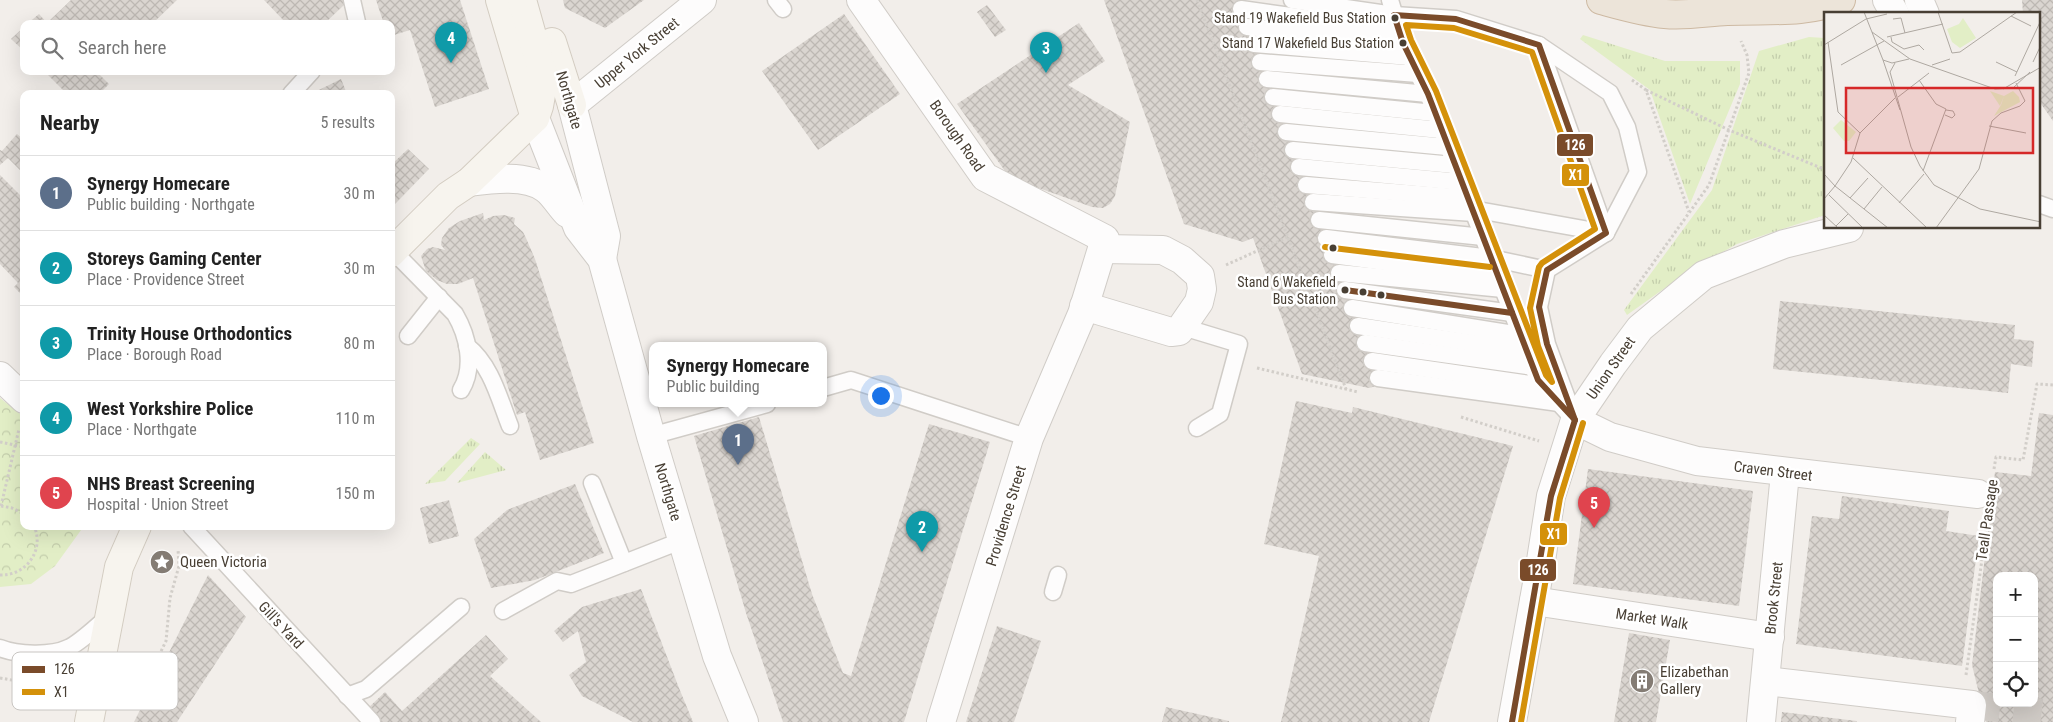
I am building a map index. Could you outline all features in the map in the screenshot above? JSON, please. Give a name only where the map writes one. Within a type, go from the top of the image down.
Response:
[{"type":"highway","points":[[1601,0],[1640,10],[1667,14],[1734,6],[1795,10],[1824,7],[1841,0]]},
{"type":"street","name":"Northgate","points":[[500,0],[535,118],[578,228],[602,259],[682,540],[718,656],[744,722]]},
{"type":"street","name":"Northgate","points":[[522,0],[544,78],[535,118]]},
{"type":"street","name":"Northgate","points":[[539,0],[572,105],[606,236],[602,259]]},
{"type":"street","name":"Upper York Street","points":[[572,105],[702,0]]},
{"type":"street","name":"Borough Road","points":[[861,0],[986,177],[1105,239],[1102,250]]},
{"type":"street","points":[[1887,0],[1894,12]]},
{"type":"street","points":[[1919,0],[1924,12]]},
{"type":"street","points":[[1795,10],[1824,20]]},
{"type":"street","points":[[395,249],[448,196],[469,182],[535,118]]},
{"type":"street","points":[[469,182],[499,178],[528,181],[545,188],[578,228]]},
{"type":"street","name":"Union Street","points":[[1512,722],[1567,412],[1612,364],[1640,328],[1704,275],[1784,244],[1845,229]]},
{"type":"street","points":[[1142,248],[1163,250],[1182,260],[1200,276],[1202,289],[1199,302],[1179,331],[1171,332],[1083,310],[1102,250],[1142,248]]},
{"type":"street","name":"Providence Street","points":[[941,722],[1029,438],[1083,310]]},
{"type":"street","name":"Craven Street","points":[[1567,412],[1610,437],[1697,462],[1785,473],[1983,504]]},
{"type":"street","name":"Brook Street","points":[[1761,722],[1785,473]]},
{"type":"street","points":[[102,652],[119,568],[135,530]]},
{"type":"street","name":"Market Walk","points":[[1534,601],[1770,638]]},
{"type":"street","points":[[1766,681],[1968,710]]},
{"type":"lane","points":[[352,0],[357,20]]},
{"type":"lane","points":[[1292,0],[1399,29]]},
{"type":"lane","points":[[1241,9],[1399,29]]},
{"type":"lane","points":[[1254,44],[1399,29],[1456,19],[1539,46],[1610,93],[1627,126],[1638,172],[1606,232],[1547,270],[1491,258],[1326,238]]},
{"type":"lane","points":[[1247,27],[1399,29]]},
{"type":"lane","points":[[1399,29],[1428,94],[1440,130],[1538,380],[1567,412]]},
{"type":"lane","points":[[1539,46],[1606,232]]},
{"type":"lane","points":[[1260,62],[1418,74]]},
{"type":"lane","points":[[295,90],[308,75]]},
{"type":"lane","points":[[1267,79],[1428,94]]},
{"type":"lane","points":[[1273,97],[1434,113]]},
{"type":"lane","points":[[1280,114],[1440,130]]},
{"type":"lane","points":[[1286,132],[1447,147]]},
{"type":"lane","points":[[1293,150],[1454,165]]},
{"type":"lane","points":[[1300,167],[1461,182]]},
{"type":"lane","points":[[1306,185],[1471,207],[1606,232]]},
{"type":"lane","points":[[1313,202],[1471,207]]},
{"type":"lane","points":[[2040,204],[2053,209]]},
{"type":"lane","points":[[1319,220],[1483,237]]},
{"type":"lane","points":[[395,255],[455,314],[461,325],[467,346],[469,364],[468,379],[461,390]]},
{"type":"lane","points":[[1332,255],[1501,283]]},
{"type":"lane","points":[[1547,270],[1539,307],[1547,344],[1567,412]]},
{"type":"lane","points":[[1339,273],[1501,283]]},
{"type":"lane","points":[[1345,290],[1512,313]]},
{"type":"lane","points":[[408,336],[439,297]]},
{"type":"lane","points":[[1352,308],[1520,335]]},
{"type":"lane","points":[[1358,326],[1527,351]]},
{"type":"lane","points":[[1183,327],[1239,344],[1220,414],[1197,428]]},
{"type":"lane","points":[[1365,343],[1533,367]]},
{"type":"lane","points":[[467,346],[476,353],[492,379],[510,426]]},
{"type":"lane","points":[[1372,361],[1544,386]]},
{"type":"lane","points":[[1378,378],[1567,412]]},
{"type":"lane","points":[[827,387],[850,380],[1029,438]]},
{"type":"lane","points":[[651,436],[756,407]]},
{"type":"lane","points":[[592,483],[624,563]]},
{"type":"lane","name":"Gill's Yard","points":[[195,530],[372,722]]},
{"type":"lane","points":[[503,612],[557,581],[570,584],[682,540]]},
{"type":"lane","points":[[1054,592],[1058,575]]},
{"type":"lane","points":[[346,696],[366,689],[461,607]]},
{"type":"lane","points":[[49,652],[68,648],[108,617]]},
{"type":"lane","points":[[0,648],[15,652]]},
{"type":"path","points":[[1197,0],[1347,389]]},
{"type":"path","points":[[1628,299],[1709,185],[1729,130],[1749,73],[1747,55],[1734,6]]},
{"type":"path","points":[[1646,90],[1729,130],[1824,169]]},
{"type":"path","points":[[1258,250],[1288,237]]},
{"type":"path","name":"Teall Passage","points":[[1994,472],[1996,457],[2023,460],[2037,384],[2053,385]]},
{"type":"path","points":[[20,427],[1,506],[20,512]]},
{"type":"path","points":[[0,442],[20,446]]},
{"type":"path","name":"Teall Passage","points":[[1968,710],[1983,504]]},
{"type":"path","points":[[0,575],[14,574],[31,561],[36,551],[38,540],[35,530]]},
{"type":"path","points":[[161,652],[166,641],[170,598],[179,566],[177,543]]},
{"type":"green space","points":[[1583,35],[1665,61],[1740,61],[1740,84],[1690,204],[1650,90],[1580,39]]},
{"type":"green space","points":[[1809,37],[1824,38],[1824,215],[1737,244],[1686,273],[1627,315],[1624,310],[1712,190],[1759,51]]},
{"type":"green space","points":[[0,398],[20,414],[20,530],[81,530],[55,566],[31,584],[0,587]]},
{"type":"green space","points":[[471,438],[480,444],[445,481],[425,484]]},
{"type":"green space","points":[[485,452],[506,470],[457,483]]},
{"type":"building","points":[[71,0],[177,0],[156,20],[50,20]]},
{"type":"building","points":[[264,0],[346,0],[347,2],[328,20],[283,20]]},
{"type":"building","points":[[376,0],[460,0],[489,89],[435,107],[410,30],[395,35],[395,20],[383,20]]},
{"type":"building","points":[[563,0],[644,0],[605,28],[565,8]]},
{"type":"building","points":[[1104,0],[1244,0],[1383,384],[1369,388],[1302,374],[1253,238],[1243,242],[1184,224]]},
{"type":"building","points":[[2022,0],[2053,0],[2053,121],[2040,102],[2040,12],[2023,12]]},
{"type":"building","points":[[987,5],[1006,30],[995,37],[977,12]]},
{"type":"building","points":[[39,14],[44,20],[32,20]]},
{"type":"building","points":[[844,14],[900,94],[818,150],[762,71]]},
{"type":"building","points":[[1079,23],[1105,61],[1068,85],[1130,122],[1115,196],[1110,204],[1103,208],[1092,207],[1010,178],[957,104]]},
{"type":"building","points":[[20,31],[20,47],[11,39]]},
{"type":"building","points":[[48,75],[100,75],[109,84],[103,90],[63,90]]},
{"type":"building","points":[[341,79],[345,90],[319,90]]},
{"type":"building","points":[[17,134],[20,137],[20,170],[8,158],[0,165],[0,150],[2,151]]},
{"type":"building","points":[[408,149],[429,169],[395,204],[395,161]]},
{"type":"building","points":[[0,175],[20,195],[20,293],[14,287],[18,283],[0,264]]},
{"type":"building","points":[[483,213],[484,220],[493,216],[504,215],[515,218],[514,224],[523,232],[526,238],[535,259],[594,443],[540,460],[525,412],[517,415],[473,278],[458,284],[447,284],[437,280],[426,271],[421,256],[427,249],[433,247],[445,250],[441,245],[442,238],[449,228],[460,221]]},
{"type":"building","points":[[1780,301],[2015,325],[2014,339],[2034,341],[2032,367],[2011,364],[2008,393],[1773,369]]},
{"type":"building","points":[[1296,401],[1352,413],[1353,407],[1513,446],[1429,722],[1281,722],[1319,556],[1264,544]]},
{"type":"building","points":[[2039,413],[2053,415],[2053,722],[1986,722],[1972,665],[1995,472],[2031,476]]},
{"type":"building","points":[[759,417],[812,594],[843,673],[851,676],[929,424],[990,442],[904,722],[783,722],[746,613],[694,436]]},
{"type":"building","points":[[1588,469],[1753,491],[1739,606],[1573,584]]},
{"type":"building","points":[[575,484],[604,553],[535,580],[491,588],[474,539],[507,510]]},
{"type":"building","points":[[1842,496],[1949,511],[1946,531],[1979,536],[1962,666],[1796,644],[1812,516],[1839,519]]},
{"type":"building","points":[[449,500],[459,536],[429,544],[420,508]]},
{"type":"building","points":[[208,575],[246,617],[177,722],[134,722],[140,710],[178,710],[178,652],[169,652]]},
{"type":"building","points":[[641,589],[693,722],[633,722],[582,696],[569,675],[586,662],[578,631],[563,642],[554,631],[582,607]]},
{"type":"building","points":[[997,626],[1041,641],[1014,722],[966,722]]},
{"type":"building","name":"Elizabethan Gallery","points":[[1629,633],[1670,640],[1656,722],[1614,722]]},
{"type":"building","points":[[486,635],[508,659],[490,676],[541,722],[377,722],[366,710],[385,692],[402,711]]},
{"type":"building","points":[[1166,707],[1229,721],[1229,722],[1162,722]]},
{"type":"building","points":[[1782,712],[1857,721],[1857,722],[1781,722]]},
{"type":"tunnel","points":[[1972,705],[2053,714]]},
{"type":"transit line","name":"126","points":[[1394,15],[1456,19],[1539,45],[1606,233],[1547,270],[1539,307],[1547,344],[1575,420],[1538,380],[1428,94],[1403,43],[1394,15]]},
{"type":"transit line","name":"X1","points":[[1406,25],[1454,28],[1532,52],[1595,229],[1542,263],[1539,267],[1530,308],[1538,346],[1552,382],[1546,375],[1436,91],[1411,40],[1406,25]]},
{"type":"transit line","name":"X1","points":[[1325,247],[1490,267]]},
{"type":"transit line","name":"126","points":[[1345,290],[1512,313]]},
{"type":"transit line","name":"126","points":[[1512,722],[1551,496],[1575,420]]},
{"type":"transit line","name":"X1","points":[[1521,722],[1560,498],[1583,423]]},
{"type":"place","name":"Stand 19 Wakefield Bus Station","points":[[1395,18]]},
{"type":"place","name":"Stand 17 Wakefield Bus Station","points":[[1403,43]]},
{"type":"place","name":"West Yorkshire Police","points":[[451,63]]},
{"type":"place","name":"Trinity House Orthodontics","points":[[1046,73]]},
{"type":"place","name":"Stand 6 Wakefield Bus Station","points":[[1345,290]]},
{"type":"place","name":"Synergy Homecare","points":[[738,465]]},
{"type":"place","name":"NHS Breast Screening","points":[[1594,528]]},
{"type":"place","name":"Storeys Gaming Center","points":[[922,552]]},
{"type":"place","name":"Queen Victoria","points":[[162,562]]},
{"type":"place","name":"Elizabethan Gallery","points":[[1642,681]]}]
